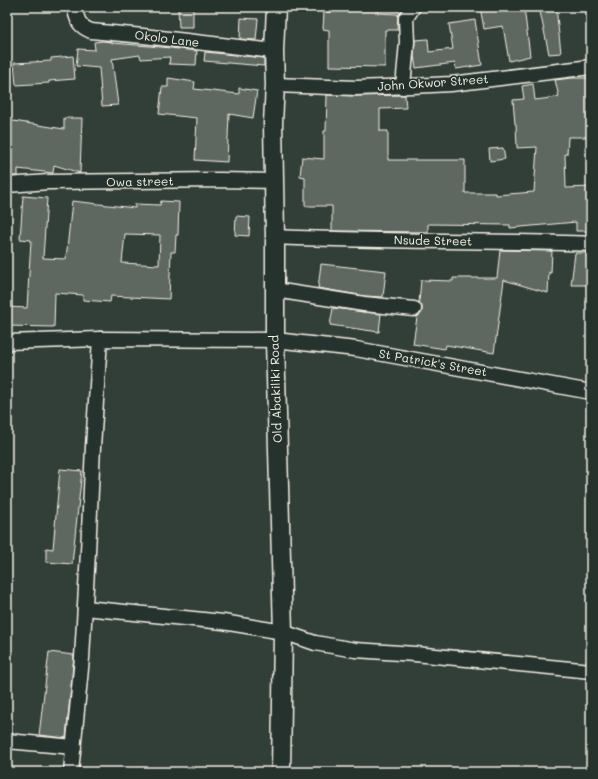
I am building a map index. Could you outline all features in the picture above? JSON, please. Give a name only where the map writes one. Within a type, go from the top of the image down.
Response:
[{"type":"main road","name":"Old Abakiliki Road","points":[[276,7],[273,122],[275,340],[284,632],[281,772]]},
{"type":"street","name":"Okolo Lane","points":[[74,7],[80,24],[90,31],[274,51]]},
{"type":"street","points":[[403,87],[406,18],[413,7]]},
{"type":"street","name":"John Okwor Street","points":[[275,86],[356,88],[403,87],[451,84],[591,67]]},
{"type":"street","name":"Owa street","points":[[7,185],[49,182],[219,180],[274,181]]},
{"type":"street","name":"Nsude Street","points":[[274,237],[339,240],[591,244]]},
{"type":"street","points":[[275,290],[414,310]]},
{"type":"street","points":[[71,772],[85,608],[100,339]]},
{"type":"street","name":"St Patrick's Street","points":[[7,342],[100,339],[275,340],[356,349],[591,392]]},
{"type":"street","points":[[85,608],[223,622],[284,632],[315,643],[355,650],[415,654],[591,671]]},
{"type":"street","points":[[7,741],[74,747]]},
{"type":"building","points":[[178,7],[193,7],[193,27],[179,27]]},
{"type":"building","points":[[331,7],[378,7],[377,13],[398,14],[397,30],[385,30],[385,67],[329,66],[329,30],[323,29],[324,12],[331,12]]},
{"type":"building","points":[[480,7],[524,7],[530,56],[509,61],[503,26],[484,29]]},
{"type":"building","points":[[539,7],[556,7],[561,53],[549,54]]},
{"type":"building","points":[[241,18],[258,19],[256,40],[240,39]]},
{"type":"building","points":[[475,20],[482,65],[456,69],[455,63],[416,68],[414,56],[415,40],[428,39],[429,52],[453,49],[449,24]]},
{"type":"building","points":[[103,41],[197,51],[196,65],[169,64],[170,57],[141,59],[140,55],[112,59],[118,105],[102,106],[99,68],[76,66],[78,49],[95,50],[94,42]]},
{"type":"building","points":[[205,52],[264,58],[264,66],[204,61]]},
{"type":"building","points":[[73,56],[75,79],[49,81],[49,83],[16,85],[14,63],[51,61],[51,58]]},
{"type":"building","points":[[168,78],[195,82],[194,89],[239,94],[239,88],[257,91],[253,118],[229,114],[227,162],[195,160],[197,118],[159,114],[162,87],[168,87]]},
{"type":"building","points":[[591,78],[591,137],[568,137],[567,154],[565,154],[566,188],[591,187],[591,231],[576,231],[576,222],[510,228],[510,225],[428,224],[428,232],[332,231],[332,206],[305,206],[305,177],[300,176],[302,157],[324,159],[324,131],[326,131],[327,95],[405,95],[406,108],[380,109],[380,131],[388,131],[388,160],[465,160],[465,193],[496,193],[496,195],[534,192],[537,147],[517,148],[513,100],[524,99],[522,86],[533,84],[535,100],[559,97],[555,80]]},
{"type":"building","points":[[64,118],[82,118],[80,173],[54,165],[53,173],[18,169],[18,176],[7,176],[7,120],[64,129]]},
{"type":"building","points":[[503,148],[505,159],[490,161],[489,149]]},
{"type":"building","points":[[23,196],[47,198],[43,258],[66,259],[72,201],[135,208],[135,204],[160,205],[161,201],[179,202],[178,235],[176,235],[175,252],[171,252],[169,299],[111,296],[110,302],[83,300],[83,295],[55,293],[54,327],[7,326],[7,307],[27,308],[31,240],[20,239]],"holes":[[[125,234],[160,235],[159,265],[122,263]]]},
{"type":"building","points":[[236,216],[250,217],[249,236],[235,235]]},
{"type":"building","points":[[500,250],[552,251],[551,273],[549,272],[548,293],[504,280],[494,353],[446,345],[445,349],[413,344],[417,317],[421,314],[422,310],[422,306],[419,302],[421,280],[453,281],[453,278],[497,278]]},
{"type":"building","points":[[575,253],[591,253],[591,285],[571,285]]},
{"type":"building","points":[[321,264],[386,271],[383,297],[365,296],[318,288]]},
{"type":"building","points":[[333,308],[381,314],[379,332],[330,325]]},
{"type":"building","points":[[60,469],[82,471],[72,564],[46,562],[46,548],[53,549]]},
{"type":"building","points":[[49,652],[74,655],[66,738],[39,735]]}]
